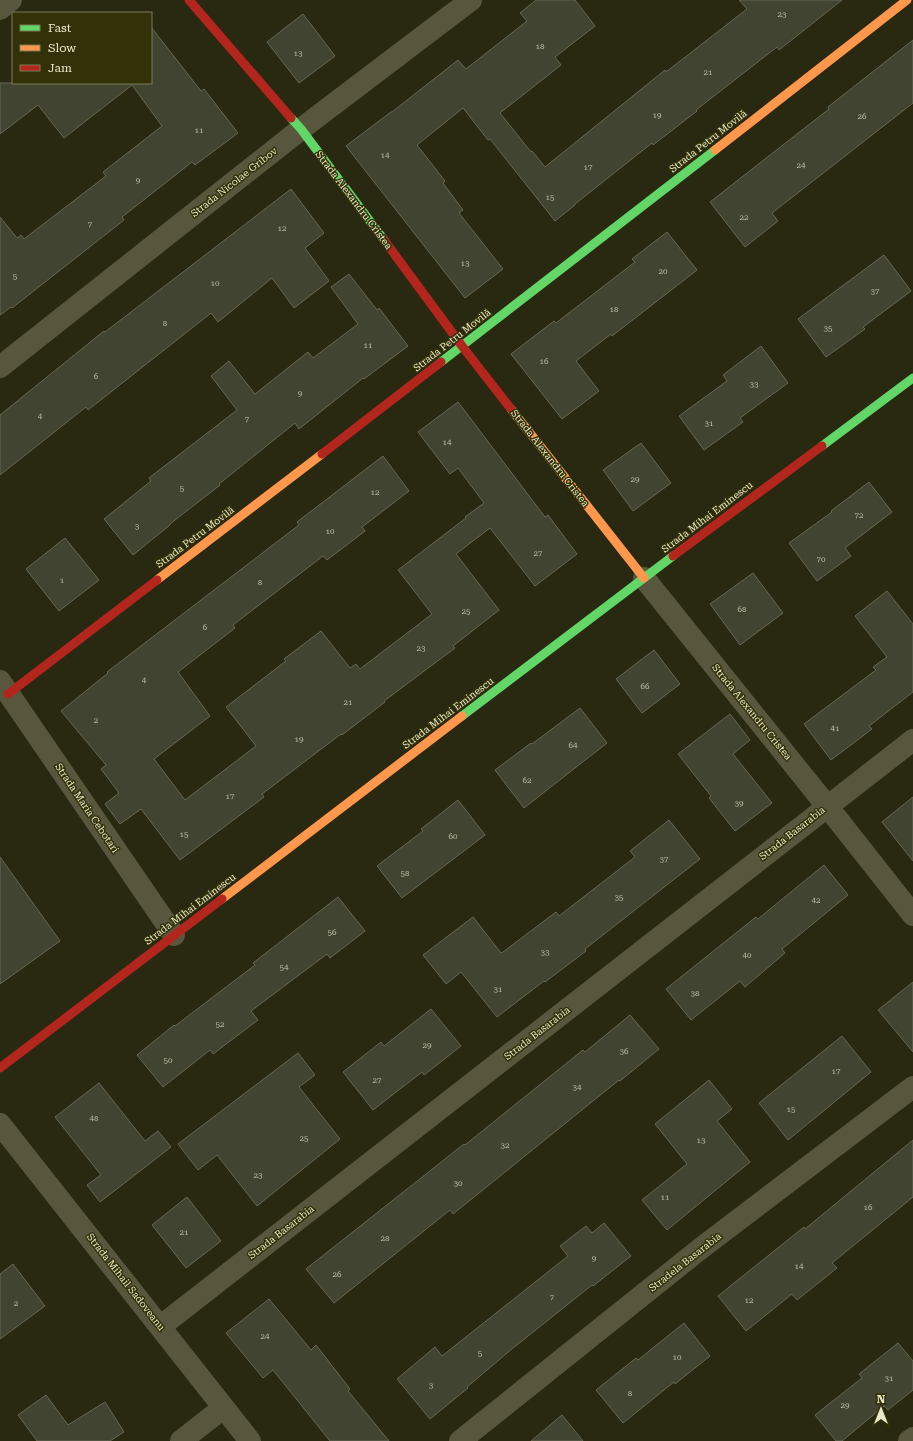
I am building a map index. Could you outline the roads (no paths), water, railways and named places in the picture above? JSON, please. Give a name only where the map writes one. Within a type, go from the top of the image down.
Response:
[{"type":"street","points":[[0,9],[11,0]]},
{"type":"street","name":"Strada Alexandru Cristea","points":[[189,0],[301,129],[462,346],[644,578],[913,915]]},
{"type":"street","name":"Strada Nicolae Gribov","points":[[0,367],[301,129],[471,0]]},
{"type":"street","name":"Strada Petru Movilă","points":[[4,687],[462,346],[907,0]]},
{"type":"street","name":"Strada Mihai Eminescu","points":[[0,1068],[644,578],[913,378]]},
{"type":"street","name":"Strada Maria Cebotari","points":[[4,687],[174,935]]},
{"type":"street","name":"Strada Basarabia","points":[[161,1326],[913,740]]},
{"type":"street","name":"Stradela Basarabia","points":[[460,1441],[700,1249],[913,1087]]},
{"type":"street","name":"Strada Mihail Sadoveanu","points":[[0,1124],[161,1326],[250,1441]]},
{"type":"street","points":[[181,1441],[224,1408]]},
{"type":"street","points":[[909,1441],[913,1438]]}]
